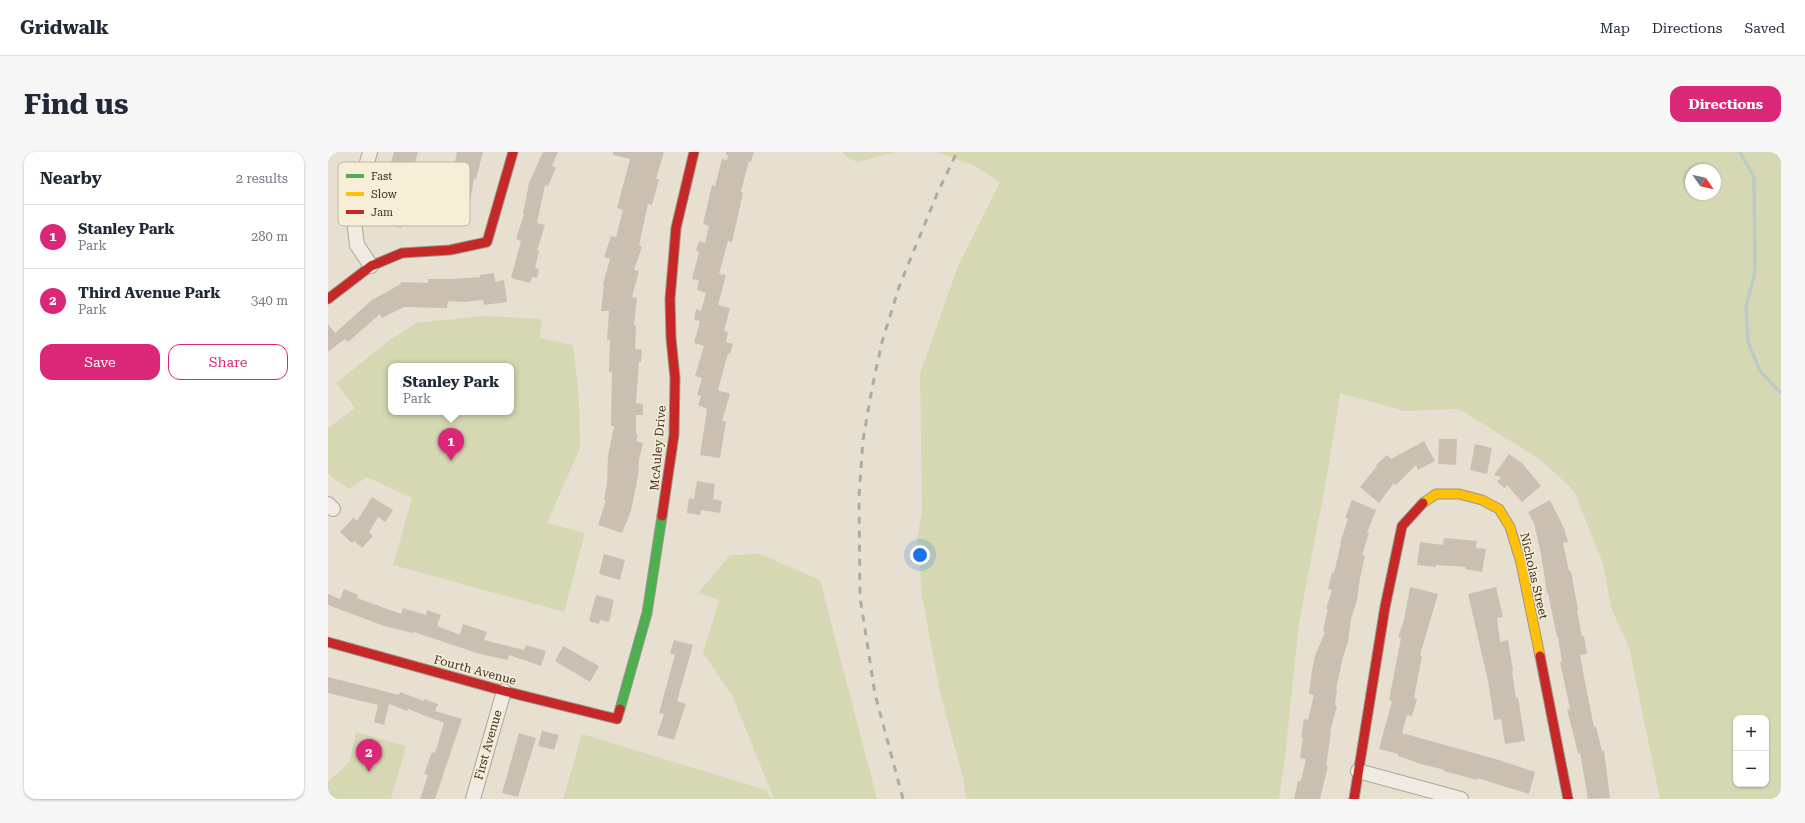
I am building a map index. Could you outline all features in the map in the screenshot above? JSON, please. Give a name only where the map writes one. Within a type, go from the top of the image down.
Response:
[{"type":"street","points":[[367,162],[370,152]]},
{"type":"street","points":[[328,300],[371,266],[402,253],[450,250],[487,242],[513,152]]},
{"type":"street","name":"McAuley Drive","points":[[617,719],[646,613],[674,436],[675,378],[671,338],[670,299],[676,228],[694,152]]},
{"type":"street","points":[[355,226],[357,245],[371,266]]},
{"type":"street","name":"Nicholas Street","points":[[1354,799],[1385,607],[1402,526],[1419,506],[1436,494],[1459,494],[1482,500],[1499,509],[1510,527],[1521,563],[1568,799]]},
{"type":"street","name":"Fourth Avenue","points":[[328,642],[504,691],[617,719]]},
{"type":"street","name":"First Avenue","points":[[473,799],[504,691]]},
{"type":"street","points":[[1358,771],[1461,799]]},
{"type":"green space","points":[[843,152],[896,152],[857,162],[845,156]]},
{"type":"green space","points":[[937,152],[1781,152],[1781,799],[1660,799],[1629,647],[1611,608],[1603,564],[1574,491],[1541,460],[1459,409],[1404,411],[1340,393],[1329,465],[1299,623],[1284,766],[1279,799],[966,799],[963,778],[940,693],[922,596],[917,538],[922,512],[920,374],[958,266],[1000,182],[975,166]]},
{"type":"green space","points":[[483,316],[542,319],[540,338],[573,345],[579,397],[580,448],[547,523],[585,533],[564,612],[393,565],[412,498],[367,477],[349,489],[332,478],[328,473],[328,428],[355,408],[336,383],[391,339],[416,323]]},
{"type":"green space","points":[[760,554],[820,580],[877,799],[774,799],[732,695],[703,653],[719,600],[698,593],[730,555]]},
{"type":"green space","points":[[356,732],[406,746],[391,799],[328,799],[328,782],[349,762]]},
{"type":"green space","points":[[582,734],[766,790],[772,799],[563,799]]},
{"type":"building","points":[[394,152],[418,152],[415,162],[391,162]]},
{"type":"building","points":[[457,152],[483,152],[476,179],[474,179],[470,201],[470,162],[455,162]]},
{"type":"building","points":[[543,152],[558,152],[552,166],[556,168],[548,186],[545,185],[537,223],[545,225],[537,251],[539,251],[535,268],[539,269],[537,278],[532,277],[530,283],[511,278],[521,241],[516,239],[524,214],[529,183]]},
{"type":"building","points":[[613,152],[664,152],[656,179],[659,179],[652,205],[648,204],[639,245],[642,247],[634,270],[639,271],[632,297],[637,298],[634,325],[636,326],[635,349],[642,350],[641,362],[639,362],[636,403],[643,404],[643,415],[636,415],[636,434],[638,435],[636,441],[643,443],[631,511],[622,533],[598,525],[606,500],[604,500],[607,484],[608,456],[614,426],[611,426],[612,372],[609,372],[610,340],[607,340],[609,311],[601,311],[603,284],[610,259],[604,257],[611,236],[616,237],[623,210],[617,208],[630,159],[613,155]]},
{"type":"building","points":[[726,152],[754,152],[751,162],[749,161],[741,192],[743,193],[732,242],[728,241],[719,274],[726,275],[718,305],[730,308],[724,331],[728,332],[726,342],[733,344],[730,354],[728,353],[718,390],[730,394],[722,421],[726,421],[720,458],[700,455],[707,409],[698,405],[701,396],[697,395],[702,378],[695,376],[704,346],[694,343],[700,321],[694,320],[696,309],[701,311],[706,293],[697,290],[699,280],[692,279],[699,252],[696,251],[699,241],[705,243],[709,226],[703,224],[712,185],[715,186],[722,159],[727,160],[728,155],[726,155]]},
{"type":"building","points":[[494,273],[495,282],[504,280],[507,302],[484,305],[483,300],[465,302],[448,301],[447,308],[404,307],[382,318],[380,314],[348,342],[345,339],[328,352],[328,324],[335,333],[372,300],[401,284],[401,282],[428,283],[428,279],[480,277],[480,275]]},
{"type":"building","points":[[1439,439],[1457,439],[1456,465],[1438,464]]},
{"type":"building","points":[[1424,441],[1435,461],[1418,470],[1416,465],[1396,485],[1394,483],[1379,503],[1360,487],[1377,466],[1376,465],[1387,455],[1391,459]]},
{"type":"building","points":[[1475,444],[1492,448],[1487,474],[1470,470]]},
{"type":"building","points":[[1509,454],[1522,463],[1541,486],[1522,502],[1507,485],[1505,488],[1497,482],[1501,477],[1494,475]]},
{"type":"building","points":[[697,481],[715,484],[713,499],[722,501],[720,513],[701,510],[700,515],[687,513],[689,498],[694,499]]},
{"type":"building","points":[[372,497],[393,510],[385,522],[378,517],[369,532],[373,536],[362,548],[354,541],[352,543],[340,532],[353,518],[357,521]]},
{"type":"building","points":[[1352,500],[1376,510],[1367,533],[1369,533],[1362,555],[1365,556],[1357,600],[1351,619],[1348,642],[1336,689],[1335,705],[1337,706],[1330,732],[1326,766],[1328,766],[1320,799],[1294,799],[1298,781],[1301,781],[1306,759],[1300,758],[1303,738],[1301,737],[1304,719],[1308,720],[1314,695],[1309,694],[1312,670],[1315,656],[1325,632],[1323,631],[1328,609],[1326,609],[1332,590],[1328,589],[1332,572],[1334,573],[1340,543],[1348,519],[1345,518]]},
{"type":"building","points":[[1550,500],[1564,528],[1568,542],[1563,543],[1569,571],[1571,571],[1582,637],[1584,636],[1587,654],[1580,655],[1594,727],[1596,727],[1602,751],[1604,751],[1610,798],[1588,799],[1580,753],[1578,753],[1567,709],[1570,709],[1560,662],[1562,662],[1558,637],[1547,593],[1541,554],[1534,523],[1528,512]]},
{"type":"building","points":[[1444,538],[1477,541],[1476,548],[1486,549],[1482,572],[1465,569],[1466,567],[1436,565],[1436,567],[1417,565],[1420,542],[1443,545]]},
{"type":"building","points":[[604,554],[625,560],[620,580],[599,574]]},
{"type":"building","points":[[1410,587],[1438,594],[1420,655],[1422,656],[1414,698],[1417,699],[1412,716],[1407,715],[1402,733],[1499,760],[1535,772],[1529,794],[1477,778],[1477,780],[1444,771],[1445,770],[1421,764],[1398,756],[1398,754],[1379,749],[1392,701],[1389,700],[1401,638],[1398,637],[1404,620]]},
{"type":"building","points":[[1496,587],[1503,617],[1497,618],[1500,642],[1508,640],[1516,698],[1518,697],[1525,741],[1505,744],[1501,719],[1494,720],[1488,681],[1468,594]]},
{"type":"building","points":[[344,589],[358,595],[357,598],[401,614],[403,608],[426,615],[427,610],[441,615],[437,626],[460,635],[463,624],[487,632],[484,640],[524,650],[526,645],[546,651],[541,666],[509,655],[508,660],[480,654],[414,632],[384,626],[328,605],[328,594],[340,599]]},
{"type":"building","points":[[596,595],[614,600],[609,622],[600,620],[599,624],[589,621]]},
{"type":"building","points":[[674,640],[693,645],[677,701],[686,704],[674,740],[657,735],[664,714],[659,713],[675,655],[670,653]]},
{"type":"building","points":[[563,646],[599,666],[590,682],[555,661]]},
{"type":"building","points":[[328,677],[399,695],[400,692],[424,701],[424,699],[438,704],[435,711],[462,719],[435,799],[420,799],[428,775],[424,774],[432,752],[435,753],[444,723],[408,709],[407,711],[389,704],[384,725],[374,722],[378,705],[328,693]]},
{"type":"building","points":[[542,731],[559,735],[554,750],[538,746]]},
{"type":"building","points":[[519,733],[536,738],[518,797],[502,793]]},
{"type":"waterway","points":[[1740,152],[1754,177],[1755,272],[1746,306],[1748,342],[1760,371],[1781,393]]},
{"type":"railway","points":[[903,799],[875,694],[860,597],[859,496],[863,440],[882,342],[899,287],[937,194],[957,152]]},
{"type":"traffic: fast","points":[[620,709],[647,613],[662,516]]},
{"type":"traffic: slow","points":[[1423,503],[1436,494],[1459,494],[1482,500],[1499,509],[1510,527],[1521,563],[1540,656]]},
{"type":"traffic: jam","points":[[328,299],[371,266],[402,253],[450,250],[487,242],[513,152]]},
{"type":"traffic: jam","points":[[662,516],[674,435],[675,378],[671,338],[670,299],[676,228],[694,152]]},
{"type":"traffic: jam","points":[[1354,799],[1385,607],[1402,526],[1423,503]]},
{"type":"traffic: jam","points":[[328,642],[504,691],[617,719],[620,709]]},
{"type":"traffic: jam","points":[[1540,656],[1568,799]]},
{"type":"place","name":"Stanley Park","points":[[451,461]]},
{"type":"place","name":"Third Avenue Park","points":[[369,772]]}]
